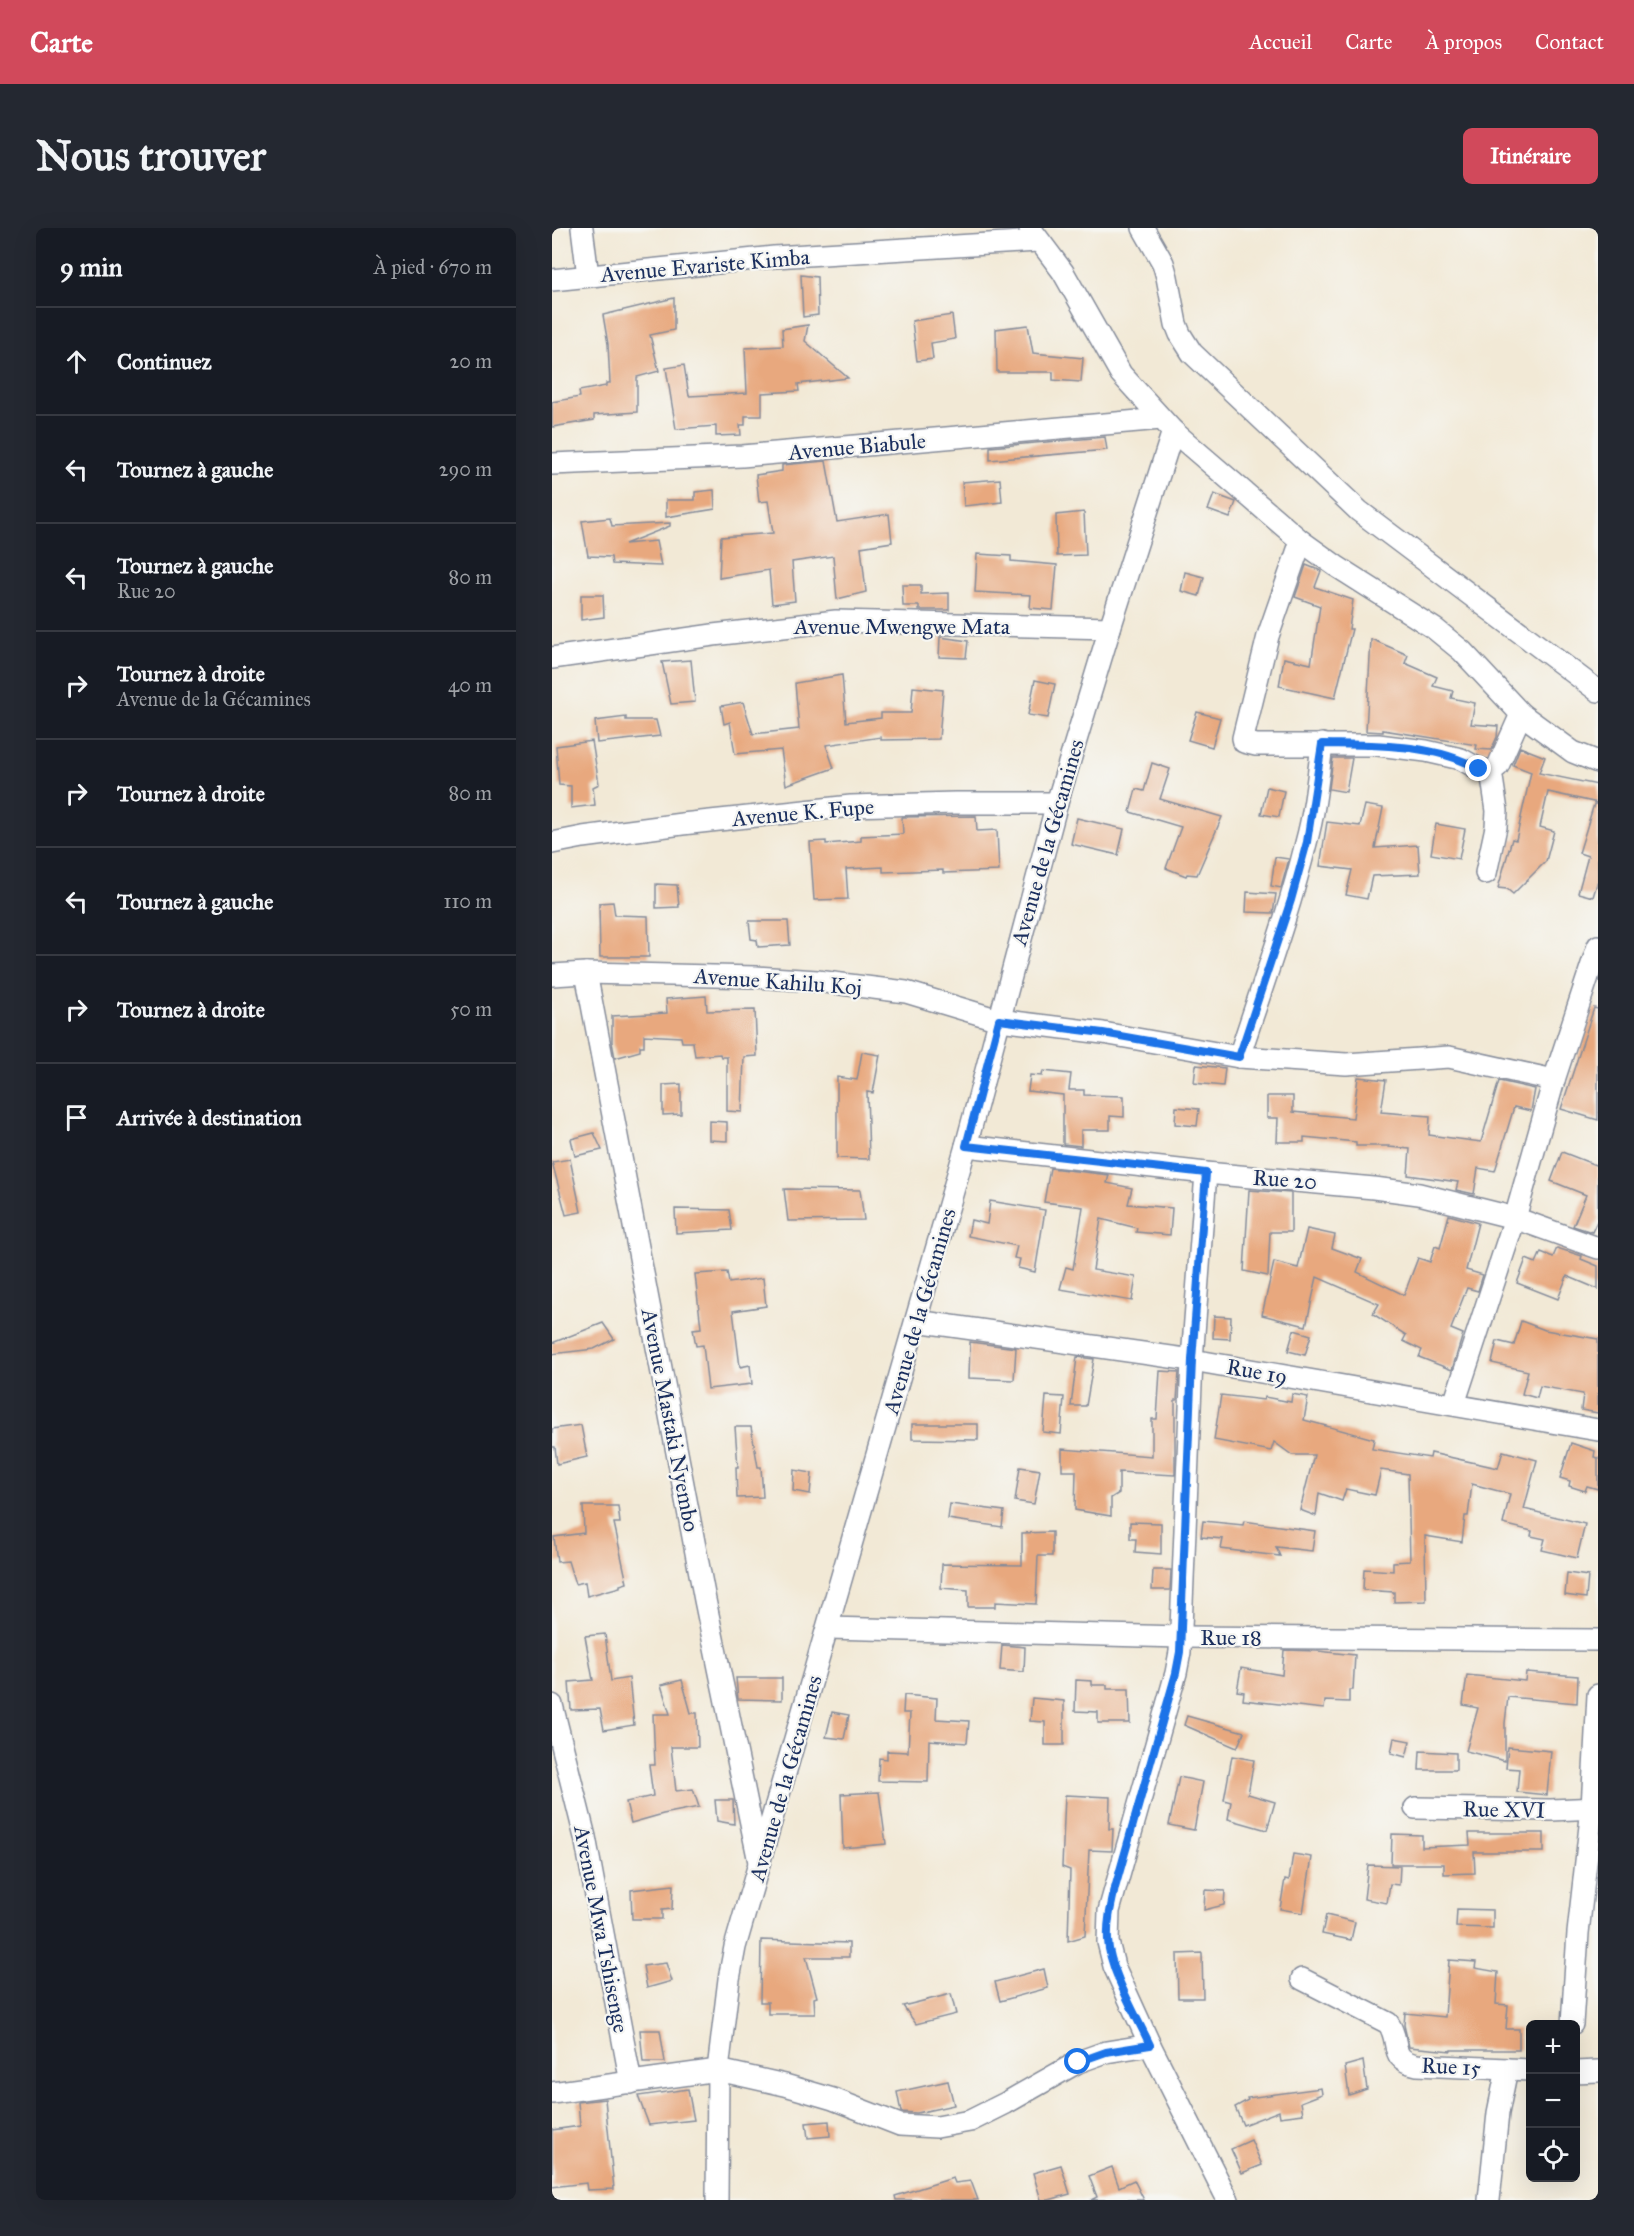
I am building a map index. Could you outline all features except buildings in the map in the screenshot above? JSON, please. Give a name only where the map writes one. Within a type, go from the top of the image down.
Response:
[{"type":"street","points":[[582,228],[588,276]]},
{"type":"street","points":[[1143,228],[1162,263],[1176,324],[1192,353],[1359,511],[1598,691]]},
{"type":"street","points":[[1034,235],[1064,272],[1121,374],[1167,425],[1301,542],[1435,629],[1462,651],[1521,714],[1573,752],[1598,762]]},
{"type":"street","name":"Avenue Evariste Kimba","points":[[552,280],[774,257],[1034,235]]},
{"type":"street","name":"Avenue Biabule","points":[[552,464],[742,456],[1167,425]]},
{"type":"street","name":"Avenue de la Gécamines","points":[[717,2200],[718,2070],[735,1947],[966,1146],[1057,803],[1110,628],[1167,425]]},
{"type":"street","points":[[1301,542],[1268,636],[1243,738],[1244,742],[1249,744],[1378,746],[1426,751],[1461,759],[1479,769],[1491,771],[1498,766],[1521,714]]},
{"type":"street","name":"Avenue Mwengwe Mata","points":[[552,658],[713,635],[836,621],[1110,628]]},
{"type":"street","points":[[1239,1057],[1291,900],[1307,842],[1322,744]]},
{"type":"street","points":[[1486,873],[1496,827],[1497,811],[1491,771]]},
{"type":"street","name":"Avenue K. Fupe","points":[[552,843],[693,823],[851,806],[955,802],[1057,803]]},
{"type":"street","points":[[1454,1404],[1515,1218],[1554,1080],[1598,946]]},
{"type":"street","name":"Avenue Kahilu Koj","points":[[552,975],[586,973],[756,977],[847,984],[906,992],[999,1020],[1103,1033],[1239,1057],[1346,1064],[1449,1057],[1554,1080]]},
{"type":"street","name":"Avenue Mastaki Nyembo","points":[[586,973],[705,1600],[760,1866]]},
{"type":"street","name":"Rue 20","points":[[966,1146],[1419,1194],[1515,1218],[1598,1248]]},
{"type":"street","points":[[1206,1173],[1192,1360],[1181,1637],[1176,1673],[1109,1911],[1108,1942],[1114,1966],[1150,2045],[1228,2200]]},
{"type":"street","name":"Rue 19","points":[[916,1321],[1192,1360],[1598,1430]]},
{"type":"street","name":"Rue 18","points":[[828,1628],[1181,1637],[1598,1640]]},
{"type":"street","points":[[1572,2020],[1578,1933],[1595,1808],[1598,1695]]},
{"type":"street","name":"Avenue Mwa Tshisenge","points":[[552,1705],[585,1837],[631,2083]]},
{"type":"street","name":"Rue XVI","points":[[1415,1808],[1551,1810],[1595,1808]]},
{"type":"street","name":"Rue 15","points":[[1302,1979],[1388,2024],[1394,2034],[1396,2052],[1399,2058],[1405,2061],[1417,2065],[1526,2070]]},
{"type":"street","points":[[552,2093],[718,2070],[785,2085],[833,2099],[900,2125],[938,2127],[970,2121],[1078,2062],[1106,2052],[1150,2045]]},
{"type":"street","points":[[1489,2200],[1498,2113],[1508,2069]]},
{"type":"street","points":[[1580,2072],[1598,2072]]},
{"type":"route","points":[[1078,2062],[1106,2052],[1150,2045],[1114,1966],[1108,1942],[1109,1911],[1180,1652],[1192,1360],[1206,1173],[966,1146],[999,1020],[1103,1033],[1239,1057],[1291,900],[1307,842],[1315,802],[1322,744],[1426,751],[1461,759],[1479,769]]}]
